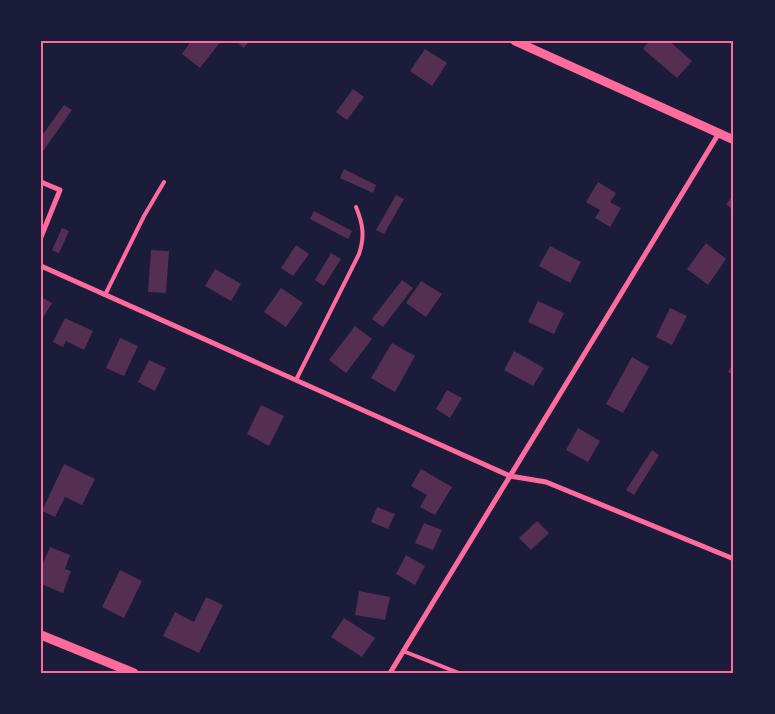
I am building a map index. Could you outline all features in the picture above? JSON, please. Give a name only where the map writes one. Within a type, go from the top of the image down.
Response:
[{"type":"street","points":[[515,41],[734,140]]},
{"type":"street","points":[[390,673],[719,133]]},
{"type":"street","points":[[41,182],[60,190],[41,237]]},
{"type":"street","points":[[41,266],[510,476],[546,482],[734,559]]},
{"type":"street","points":[[41,635],[134,673]]},
{"type":"lane","points":[[105,295],[144,216],[164,182]]},
{"type":"lane","points":[[296,380],[350,273],[362,245],[364,238],[362,225],[356,208]]},
{"type":"lane","points":[[403,651],[459,673]]},
{"type":"building","points":[[191,41],[221,41],[200,68],[182,54]]},
{"type":"building","points":[[236,41],[249,41],[244,48]]},
{"type":"building","points":[[649,41],[669,41],[692,61],[677,78],[643,49]]},
{"type":"building","points":[[425,49],[447,63],[432,86],[410,71]]},
{"type":"building","points":[[353,89],[364,97],[347,120],[336,112]]},
{"type":"building","points":[[64,105],[72,110],[41,154],[41,137]]},
{"type":"building","points":[[344,169],[376,185],[373,193],[340,178]]},
{"type":"building","points":[[598,182],[616,193],[610,202],[621,208],[610,227],[595,218],[600,210],[586,202]]},
{"type":"building","points":[[396,195],[404,199],[384,234],[376,230]]},
{"type":"building","points":[[734,195],[734,211],[726,204]]},
{"type":"building","points":[[314,211],[352,231],[348,239],[310,219]]},
{"type":"building","points":[[62,228],[69,231],[59,253],[52,250]]},
{"type":"building","points":[[706,243],[726,259],[708,285],[687,269]]},
{"type":"building","points":[[296,245],[309,254],[293,276],[281,268]]},
{"type":"building","points":[[550,246],[581,262],[570,283],[539,266]]},
{"type":"building","points":[[151,250],[169,251],[166,293],[148,292]]},
{"type":"building","points":[[331,253],[341,259],[324,286],[315,280]]},
{"type":"building","points":[[215,269],[241,284],[231,301],[205,286]]},
{"type":"building","points":[[402,280],[413,288],[383,327],[372,319]]},
{"type":"building","points":[[421,281],[442,294],[426,317],[406,303]]},
{"type":"building","points":[[281,288],[303,303],[286,327],[264,312]]},
{"type":"building","points":[[41,297],[52,303],[41,321]]},
{"type":"building","points":[[538,301],[564,313],[554,334],[528,322]]},
{"type":"building","points":[[670,308],[687,316],[672,345],[656,337]]},
{"type":"building","points":[[65,318],[93,331],[84,350],[66,341],[63,347],[53,342]]},
{"type":"building","points":[[355,326],[372,339],[346,373],[329,360]]},
{"type":"building","points":[[120,338],[138,346],[124,376],[106,368]]},
{"type":"building","points":[[392,343],[415,356],[395,392],[371,378]]},
{"type":"building","points":[[514,351],[544,368],[533,386],[504,370]]},
{"type":"building","points":[[632,357],[649,367],[623,413],[606,404]]},
{"type":"building","points":[[149,360],[166,368],[155,391],[138,382]]},
{"type":"building","points":[[734,361],[734,375],[728,372]]},
{"type":"building","points":[[447,390],[462,398],[450,418],[436,409]]},
{"type":"building","points":[[261,405],[284,416],[269,446],[247,434]]},
{"type":"building","points":[[578,428],[600,441],[588,462],[566,450]]},
{"type":"building","points":[[652,450],[659,455],[634,495],[626,490]]},
{"type":"building","points":[[64,464],[95,479],[82,505],[65,497],[55,517],[42,511]]},
{"type":"building","points":[[421,469],[452,487],[435,515],[420,507],[427,495],[411,486]]},
{"type":"building","points":[[377,507],[395,514],[388,529],[371,522]]},
{"type":"building","points":[[537,521],[549,533],[531,550],[519,538]]},
{"type":"building","points":[[424,523],[442,530],[433,550],[415,543]]},
{"type":"building","points":[[50,547],[70,555],[65,569],[71,571],[63,593],[41,584],[41,568]]},
{"type":"building","points":[[406,555],[425,566],[415,585],[396,574]]},
{"type":"building","points":[[120,570],[142,581],[124,618],[102,607]]},
{"type":"building","points":[[359,591],[390,597],[385,620],[355,615]]},
{"type":"building","points":[[206,597],[223,605],[199,653],[163,636],[175,612],[194,622]]},
{"type":"building","points":[[344,618],[375,638],[362,657],[331,637]]}]
